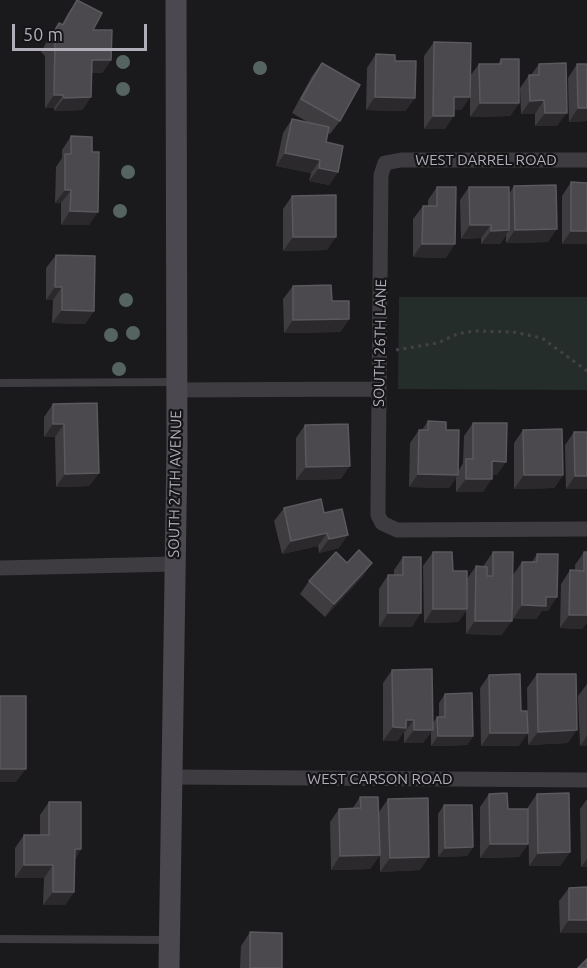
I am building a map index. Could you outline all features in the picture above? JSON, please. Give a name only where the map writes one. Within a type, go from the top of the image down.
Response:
[{"type":"main road","name":"SOUTH 27TH AVENUE","points":[[169,968],[176,386],[176,0]]},
{"type":"street","name":"WEST DARREL ROAD","points":[[385,163],[401,160],[587,160]]},
{"type":"street","name":"SOUTH 26TH LANE","points":[[385,163],[381,175],[379,389],[378,515],[382,524],[397,530],[587,529]]},
{"type":"street","points":[[176,386],[379,389]]},
{"type":"street","points":[[0,568],[174,564]]},
{"type":"street","name":"WEST CARSON ROAD","points":[[173,777],[587,780]]},
{"type":"lane","points":[[0,383],[176,386]]},
{"type":"lane","points":[[0,939],[170,940]]},
{"type":"path","points":[[380,352],[438,343],[457,334],[474,331],[513,332],[542,338],[587,371]]},
{"type":"shaded area","points":[[399,297],[587,297],[587,390],[398,389]]},
{"type":"building","points":[[77,0],[102,13],[93,30],[112,30],[111,60],[92,60],[91,97],[64,98],[63,95],[54,95],[55,43],[50,39],[59,23],[63,25]]},
{"type":"building","points":[[434,42],[471,43],[470,97],[454,97],[454,116],[433,116]]},
{"type":"building","points":[[376,54],[395,55],[395,61],[416,61],[415,98],[375,97]]},
{"type":"building","points":[[501,59],[519,59],[519,103],[480,103],[479,64],[501,64]]},
{"type":"building","points":[[322,63],[360,85],[340,121],[301,99]]},
{"type":"building","points":[[566,63],[567,113],[545,113],[544,100],[530,101],[529,75],[539,75],[539,64]]},
{"type":"building","points":[[577,64],[587,64],[587,108],[578,108]]},
{"type":"building","points":[[292,119],[329,127],[326,142],[343,146],[338,172],[319,168],[320,160],[285,153]]},
{"type":"building","points":[[71,136],[92,137],[92,152],[99,152],[98,212],[70,211],[71,190],[65,190],[65,154],[71,154]]},
{"type":"building","points":[[571,182],[587,183],[587,231],[571,231]]},
{"type":"building","points":[[556,185],[557,229],[515,230],[514,186]]},
{"type":"building","points":[[437,187],[456,187],[455,244],[422,244],[423,206],[437,206]]},
{"type":"building","points":[[469,187],[509,187],[509,230],[491,231],[491,225],[470,225]]},
{"type":"building","points":[[336,195],[336,237],[293,237],[292,196]]},
{"type":"building","points":[[56,255],[95,256],[94,311],[62,310],[62,287],[55,287]]},
{"type":"building","points":[[331,285],[332,301],[349,301],[349,319],[293,320],[293,286]]},
{"type":"building","points":[[97,403],[99,473],[65,474],[64,424],[53,424],[53,404]]},
{"type":"building","points":[[428,421],[446,422],[446,430],[459,430],[458,475],[418,474],[419,430],[428,430]]},
{"type":"building","points":[[473,423],[507,423],[506,462],[492,461],[492,479],[466,479],[466,459],[473,459]]},
{"type":"building","points":[[348,424],[350,466],[306,467],[305,425]]},
{"type":"building","points":[[562,429],[563,475],[524,475],[523,430]]},
{"type":"building","points":[[574,432],[587,432],[587,476],[575,476]]},
{"type":"building","points":[[321,499],[324,513],[342,509],[348,535],[329,539],[327,533],[291,541],[284,508]]},
{"type":"building","points":[[359,550],[372,563],[334,604],[309,581],[336,552],[347,563]]},
{"type":"building","points":[[433,552],[452,552],[453,571],[467,571],[467,609],[433,609]]},
{"type":"building","points":[[493,552],[513,552],[512,621],[475,621],[476,566],[487,567],[487,576],[493,576]]},
{"type":"building","points":[[584,552],[587,552],[587,615],[569,615],[570,570],[584,571]]},
{"type":"building","points":[[537,554],[558,554],[557,597],[546,597],[546,606],[522,605],[522,562],[537,562]]},
{"type":"building","points":[[403,557],[421,557],[421,613],[388,613],[388,575],[403,575]]},
{"type":"building","points":[[432,669],[433,730],[414,730],[414,720],[406,720],[406,728],[393,727],[392,670]]},
{"type":"building","points":[[520,674],[521,711],[527,711],[528,733],[490,733],[489,675]]},
{"type":"building","points":[[537,674],[576,674],[577,730],[538,732]]},
{"type":"building","points":[[472,693],[473,736],[438,736],[437,717],[445,717],[445,694]]},
{"type":"building","points":[[0,696],[26,696],[26,769],[0,769]]},
{"type":"building","points":[[507,793],[508,809],[528,809],[528,844],[490,844],[489,794]]},
{"type":"building","points":[[569,793],[570,852],[538,853],[537,794]]},
{"type":"building","points":[[360,797],[378,797],[380,855],[340,856],[339,809],[361,808]]},
{"type":"building","points":[[428,798],[429,857],[390,858],[388,799]]},
{"type":"building","points":[[49,802],[81,802],[81,849],[75,849],[74,892],[53,892],[53,865],[24,865],[24,835],[49,835]]},
{"type":"building","points":[[444,805],[472,805],[473,847],[445,848]]},
{"type":"building","points":[[587,887],[587,920],[569,920],[569,888]]},
{"type":"building","points":[[250,932],[282,933],[282,968],[250,968]]},
{"type":"building","points":[[587,959],[587,968],[578,968]]}]
